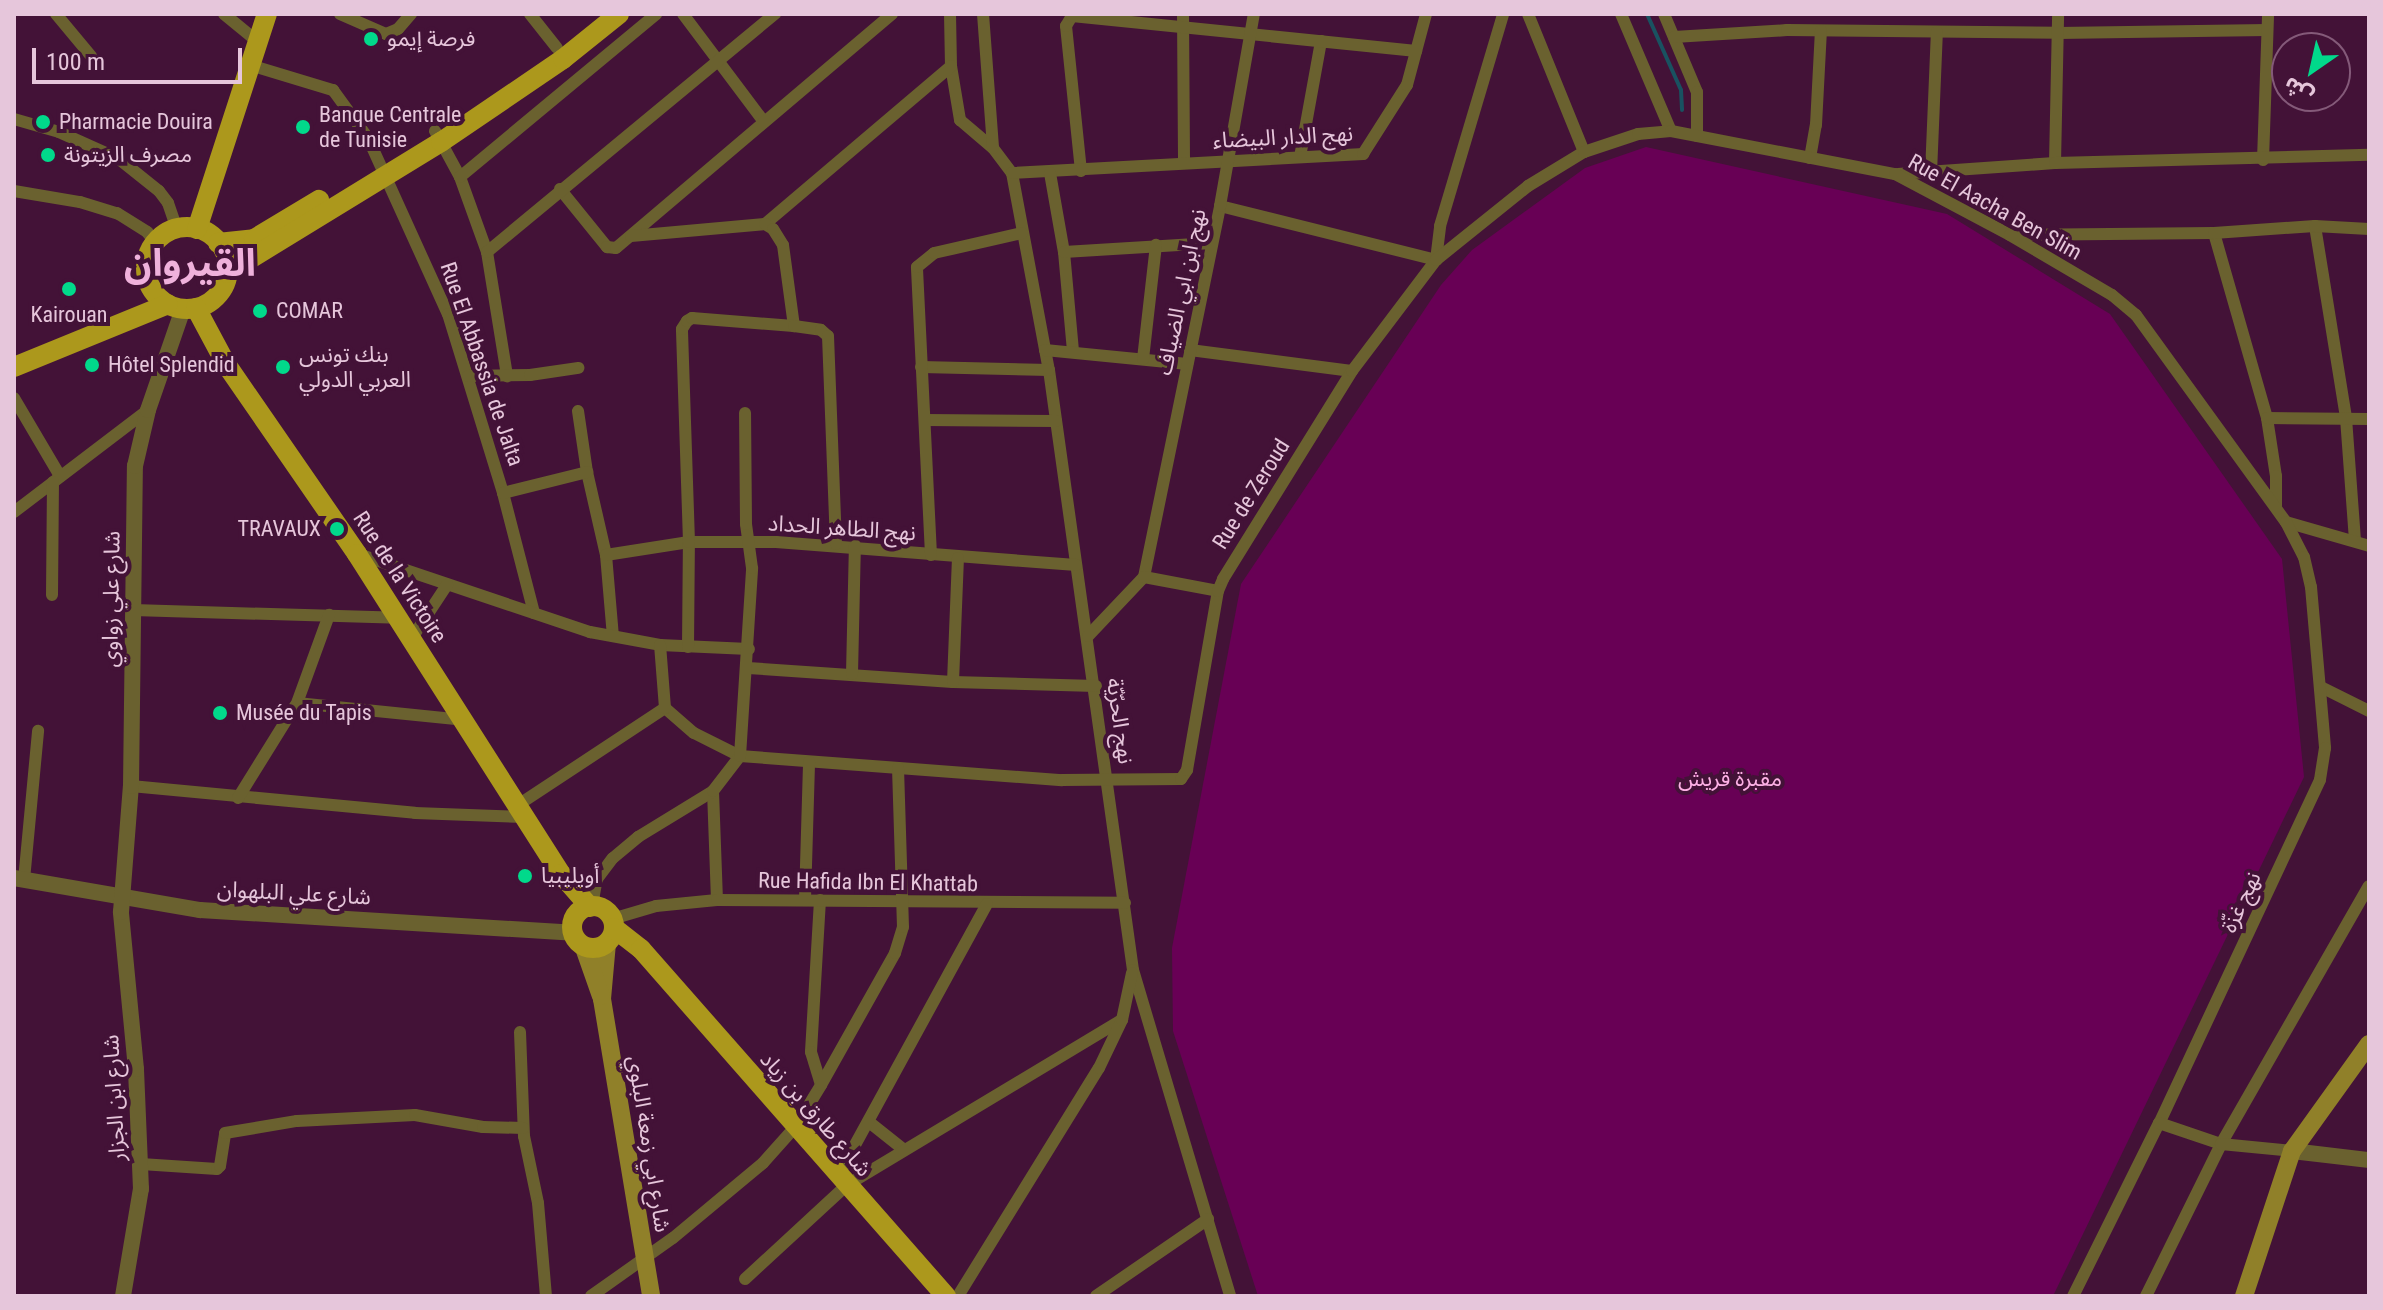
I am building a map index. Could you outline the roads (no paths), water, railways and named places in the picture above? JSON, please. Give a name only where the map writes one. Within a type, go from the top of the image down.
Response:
[{"type":"main road","points":[[187,229],[267,14]]},
{"type":"main road","points":[[438,136],[598,14]]},
{"type":"main road","points":[[182,307],[158,297],[147,276],[149,252],[155,242],[187,229],[218,243],[254,239],[381,170],[563,59],[619,14]]},
{"type":"main road","points":[[14,367],[217,295],[227,273],[381,170]]},
{"type":"main road","points":[[218,243],[227,273]]},
{"type":"main road","name":"Rue de la Victoire","points":[[182,307],[226,364],[412,638],[561,874],[583,922],[604,910],[611,933]]},
{"type":"main road","points":[[583,922],[596,948],[611,933]]},
{"type":"main road","name":"شارع ابي زمعة البلوي","points":[[583,922],[602,999],[651,1296]]},
{"type":"main road","name":"شارع ابي زمعة البلوي","points":[[602,999],[611,933]]},
{"type":"main road","name":"شارع طارق بن زياد","points":[[611,933],[630,939],[946,1296]]},
{"type":"main road","points":[[2244,1296],[2292,1151],[2369,1044]]},
{"type":"street","points":[[56,14],[91,56]]},
{"type":"street","points":[[224,14],[257,41]]},
{"type":"street","points":[[340,14],[386,34],[398,29],[411,14]]},
{"type":"street","points":[[530,14],[557,48]]},
{"type":"street","points":[[460,177],[656,14]]},
{"type":"street","points":[[683,14],[720,59],[764,122]]},
{"type":"street","points":[[487,252],[775,14]]},
{"type":"street","points":[[560,189],[607,247],[616,248],[892,14]]},
{"type":"street","name":"نهج الحرّيّة","points":[[950,14],[951,66],[960,120],[993,148],[1012,173],[1049,370],[1096,686],[1133,970],[1230,1296]]},
{"type":"street","points":[[983,14],[993,148]]},
{"type":"street","name":"نهج ابن ابي الضياف","points":[[1144,577],[1220,206],[1254,14]]},
{"type":"street","name":"نهج الدار البيضاء","points":[[1012,173],[1347,157],[1370,148],[1399,104],[1426,14]]},
{"type":"street","points":[[1220,206],[1436,260],[1440,226],[1503,14]]},
{"type":"street","points":[[1528,14],[1584,152]]},
{"type":"street","points":[[1621,14],[1671,131]]},
{"type":"street","points":[[1664,14],[1697,92],[1697,136]]},
{"type":"street","points":[[2055,163],[2058,14]]},
{"type":"street","points":[[2263,160],[2268,14]]},
{"type":"street","points":[[1081,171],[1066,26],[1072,16],[1182,19],[1251,35],[1416,51]]},
{"type":"street","points":[[1182,19],[1184,163]]},
{"type":"street","points":[[1674,37],[1821,31],[2058,33],[2267,30]]},
{"type":"street","points":[[1810,158],[1816,125],[1821,31]]},
{"type":"street","points":[[1931,173],[1937,32]]},
{"type":"street","points":[[1300,157],[1321,41]]},
{"type":"street","name":"Rue El Abbassia de Jalta","points":[[250,65],[333,90],[355,116],[429,267],[468,376],[534,613]]},
{"type":"street","points":[[630,236],[765,224],[951,66]]},
{"type":"street","points":[[14,119],[59,132],[119,159],[159,191],[187,229]]},
{"type":"street","name":"Rue El Aacha Ben Slim","points":[[1436,260],[1528,186],[1584,152],[1638,134],[1671,131],[1895,174],[2010,235],[2112,295],[2136,315],[2276,507]]},
{"type":"street","points":[[438,136],[460,177],[487,252],[507,376]]},
{"type":"street","points":[[1895,174],[2055,163],[2369,155]]},
{"type":"street","points":[[1050,173],[1064,252],[1073,351]]},
{"type":"street","points":[[14,191],[80,202],[117,213],[147,232],[155,242]]},
{"type":"street","points":[[765,224],[773,229],[783,245],[794,326]]},
{"type":"street","points":[[2010,235],[2214,233],[2315,226],[2369,229]]},
{"type":"street","points":[[2315,226],[2346,418],[2355,541]]},
{"type":"street","points":[[931,555],[916,277],[920,262],[934,253],[1022,233]]},
{"type":"street","points":[[2214,233],[2267,418],[2276,476],[2276,507]]},
{"type":"street","points":[[1064,252],[1212,243]]},
{"type":"street","points":[[1143,359],[1156,245]]},
{"type":"street","name":"Rue de Zeroud","points":[[1108,779],[1184,777],[1218,591],[1242,544],[1352,371],[1436,260]]},
{"type":"street","name":"شارع علي زواوي","points":[[122,897],[131,786],[135,466],[148,410],[182,307]]},
{"type":"street","points":[[688,647],[684,323],[692,318],[794,326],[821,330],[830,342],[836,544]]},
{"type":"street","points":[[1045,350],[1187,364]]},
{"type":"street","points":[[1190,350],[1352,371]]},
{"type":"street","points":[[921,367],[1049,370]]},
{"type":"street","points":[[468,376],[507,376],[578,368]]},
{"type":"street","points":[[14,398],[57,479],[52,595]]},
{"type":"street","points":[[14,512],[148,410]]},
{"type":"street","points":[[578,411],[587,472],[606,555],[613,636]]},
{"type":"street","points":[[583,922],[597,879],[622,849],[713,791],[740,756],[752,568],[745,413]]},
{"type":"street","points":[[2267,418],[2369,419]]},
{"type":"street","points":[[925,420],[1056,421]]},
{"type":"street","points":[[503,493],[587,472]]},
{"type":"street","name":"نهج غزّة","points":[[2073,1296],[2159,1123],[2320,780],[2325,748],[2311,587],[2304,557],[2276,507]]},
{"type":"street","points":[[2286,522],[2369,546]]},
{"type":"street","name":"نهج الطاهر الحداد","points":[[606,555],[689,542],[749,542],[855,545],[958,558],[1076,565]]},
{"type":"street","points":[[852,674],[855,545]]},
{"type":"street","points":[[357,554],[613,636],[660,645],[749,649]]},
{"type":"street","points":[[953,682],[958,558]]},
{"type":"street","points":[[1088,636],[1144,577],[1218,591]]},
{"type":"street","points":[[412,638],[447,585]]},
{"type":"street","points":[[133,610],[398,618]]},
{"type":"street","points":[[238,798],[297,703],[329,615]]},
{"type":"street","points":[[660,645],[665,708],[694,733],[740,756],[1062,780],[1108,779]]},
{"type":"street","points":[[748,668],[953,682],[1096,686]]},
{"type":"street","points":[[2321,687],[2369,711]]},
{"type":"street","points":[[297,703],[463,720]]},
{"type":"street","points":[[131,786],[415,813],[521,811],[665,708]]},
{"type":"street","points":[[19,879],[38,731]]},
{"type":"street","points":[[805,899],[809,762]]},
{"type":"street","points":[[591,1296],[644,1259],[763,1163],[796,1126],[821,1085],[895,953],[903,927],[905,900],[898,857],[898,768]]},
{"type":"street","points":[[713,791],[717,900]]},
{"type":"street","name":"شارع علي البلهوان","points":[[19,879],[250,914],[583,922]]},
{"type":"street","points":[[2146,1296],[2221,1144],[2369,886]]},
{"type":"street","name":"شارع ابن الجزار","points":[[122,897],[121,926],[136,1069],[141,1164],[137,1225],[123,1296]]},
{"type":"street","name":"Rue Hafida Ibn El Khattab","points":[[611,933],[656,906],[717,900],[1125,903]]},
{"type":"street","points":[[820,900],[811,1052],[821,1085]]},
{"type":"street","points":[[842,1180],[869,1122],[987,904]]},
{"type":"street","points":[[958,1296],[1067,1124],[1122,1020],[1133,970]]},
{"type":"street","points":[[745,1279],[842,1180],[903,1149],[1122,1020]]},
{"type":"street","points":[[520,1032],[523,1128],[538,1203],[546,1296]]},
{"type":"street","points":[[141,1164],[217,1169],[225,1133],[297,1121],[415,1115],[483,1127],[523,1128]]},
{"type":"street","points":[[869,1122],[903,1149]]},
{"type":"street","points":[[2159,1123],[2221,1144],[2369,1160]]},
{"type":"street","points":[[1096,1296],[1208,1219]]},
{"type":"waterway","points":[[1647,14],[1681,90],[1682,110]]},
{"type":"place","name":"فرصة إيمو","points":[[371,39]]},
{"type":"place","name":"Pharmacie Douira","points":[[43,122]]},
{"type":"place","name":"Banque Centrale de Tunisie","points":[[303,127]]},
{"type":"place","name":"مصرف الزيتونة","points":[[48,155]]},
{"type":"place","name":"Kairouan","points":[[69,289]]},
{"type":"place","name":"COMAR","points":[[260,311]]},
{"type":"place","name":"Hôtel Splendid","points":[[92,365]]},
{"type":"place","name":"بنك تونس العربي الدولي","points":[[283,367]]},
{"type":"place","name":"TRAVAUX","points":[[337,529]]},
{"type":"place","name":"Musée du Tapis","points":[[220,713]]},
{"type":"place","name":"أويليبيا","points":[[525,876]]},
{"type":"district","name":"القيروان","points":[[190,264]]},
{"type":"park label","name":"مقبرة قريش","points":[[1730,779]]}]
